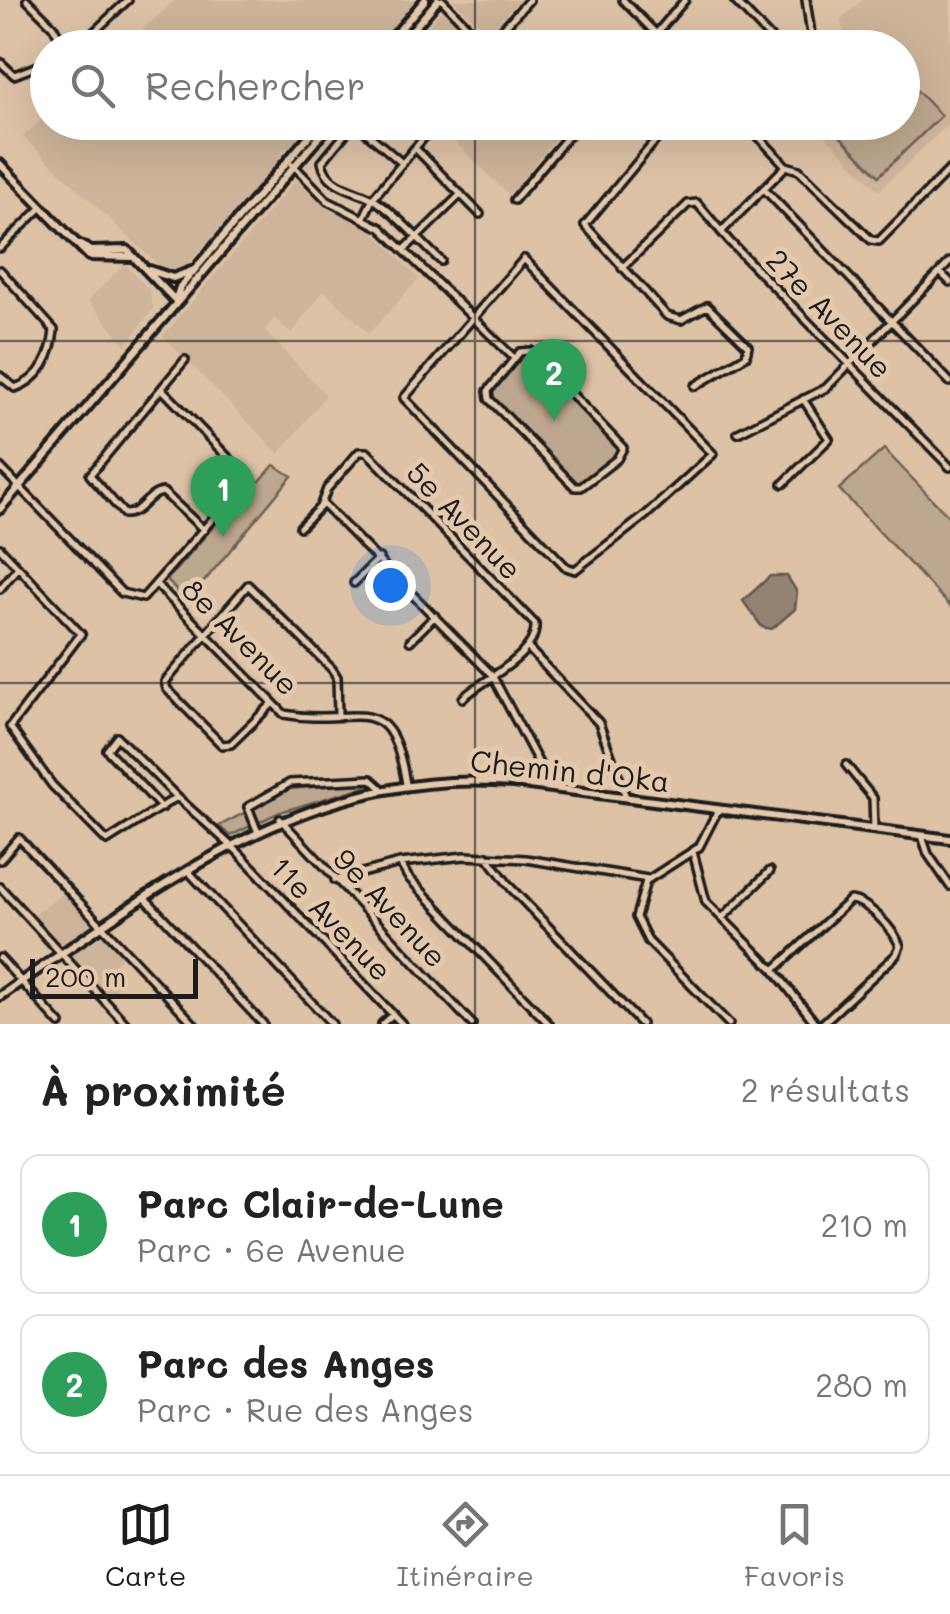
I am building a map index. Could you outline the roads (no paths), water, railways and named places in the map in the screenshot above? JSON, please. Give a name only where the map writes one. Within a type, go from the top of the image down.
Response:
[{"type":"street","points":[[27,0],[54,30]]},
{"type":"street","points":[[114,0],[121,6]]},
{"type":"street","points":[[96,30],[128,0]]},
{"type":"street","points":[[399,30],[425,0]]},
{"type":"street","points":[[413,30],[440,0],[471,30]]},
{"type":"street","points":[[503,30],[530,0]]},
{"type":"street","points":[[623,0],[652,30]]},
{"type":"street","points":[[659,30],[684,0]]},
{"type":"street","points":[[734,0],[763,30]]},
{"type":"street","points":[[806,0],[811,30]]},
{"type":"street","points":[[0,62],[14,75],[30,69]]},
{"type":"street","points":[[176,300],[187,293],[308,140]]},
{"type":"street","points":[[0,509],[176,300],[196,268],[314,140]]},
{"type":"street","points":[[342,140],[322,166],[340,185],[373,198],[441,261]]},
{"type":"street","points":[[375,140],[402,163]]},
{"type":"street","points":[[364,217],[373,198],[421,140]]},
{"type":"street","points":[[514,200],[566,140]]},
{"type":"street","points":[[656,140],[586,223],[587,230],[668,316],[681,320],[707,306],[748,346],[746,356],[695,386]]},
{"type":"street","points":[[761,140],[871,240],[879,241],[950,169]]},
{"type":"street","points":[[415,148],[480,214]]},
{"type":"street","points":[[0,164],[89,256],[132,257],[176,300]]},
{"type":"street","points":[[291,164],[326,199],[364,217],[404,250],[514,358]]},
{"type":"street","points":[[723,230],[786,166]]},
{"type":"street","points":[[764,189],[950,382]]},
{"type":"street","points":[[404,250],[461,194]]},
{"type":"street","name":"27e Avenue","points":[[622,268],[690,203],[697,203],[730,242],[950,467]]},
{"type":"street","points":[[0,248],[42,208]]},
{"type":"street","points":[[524,259],[710,448],[710,460],[586,563],[575,570],[566,567],[404,398],[470,317],[524,259]]},
{"type":"street","points":[[738,432],[826,388],[950,262]]},
{"type":"street","points":[[143,268],[173,278],[196,268]]},
{"type":"street","points":[[0,270],[54,330],[47,362],[23,386],[15,388],[0,376]]},
{"type":"street","points":[[940,272],[950,282]]},
{"type":"street","points":[[531,351],[623,448],[617,459],[581,487],[574,487],[489,399],[488,391],[514,358],[531,351]]},
{"type":"street","points":[[185,360],[90,475],[124,514],[133,513],[162,492],[204,530]]},
{"type":"street","points":[[157,585],[245,482],[243,473],[162,389]]},
{"type":"street","points":[[783,484],[828,439],[803,398]]},
{"type":"street","name":"5e Avenue","points":[[322,503],[326,489],[359,452],[367,452],[530,619],[536,632],[526,648]]},
{"type":"street","name":"8e Avenue","points":[[0,467],[122,593],[136,599],[157,585],[272,704],[296,716],[373,719],[391,730],[401,750],[406,784]]},
{"type":"street","points":[[300,527],[322,503],[492,675],[545,775],[546,786]]},
{"type":"street","points":[[0,548],[81,634],[12,720],[12,731],[52,785],[108,841],[177,798]]},
{"type":"street","points":[[354,583],[380,558]]},
{"type":"street","points":[[0,589],[18,567]]},
{"type":"street","points":[[272,704],[231,744],[222,745],[167,689],[167,675],[241,588],[255,588],[332,669],[337,677],[338,715]]},
{"type":"street","points":[[410,641],[435,616]]},
{"type":"street","points":[[463,698],[526,648],[599,722],[626,797]]},
{"type":"street","name":"11e Avenue","points":[[162,808],[108,750],[117,737],[177,798],[230,844],[402,1024]]},
{"type":"street","points":[[846,765],[873,798],[874,830]]},
{"type":"street","points":[[257,830],[248,806],[290,783],[371,779],[381,788]]},
{"type":"street","name":"Chemin d'Oka","points":[[0,996],[230,844],[280,819],[381,788],[473,780],[546,786],[950,840]]},
{"type":"street","points":[[718,809],[712,828],[692,852],[648,879],[637,902],[639,928],[729,1024]]},
{"type":"street","name":"9e Avenue","points":[[280,819],[472,1024]]},
{"type":"street","points":[[922,836],[928,854],[950,886]]},
{"type":"street","points":[[0,860],[19,838],[194,1024]]},
{"type":"street","points":[[692,852],[701,892],[819,1024],[894,958],[899,942],[862,902],[850,900],[774,970]]},
{"type":"street","points":[[335,880],[400,862],[487,856],[648,879]]},
{"type":"street","points":[[487,856],[512,888],[642,1024]]},
{"type":"street","points":[[400,862],[408,877],[550,1024]]},
{"type":"street","points":[[188,870],[332,1024]]},
{"type":"street","points":[[721,918],[770,871]]},
{"type":"street","points":[[0,887],[126,1024]]},
{"type":"street","points":[[146,899],[263,1024]]},
{"type":"street","points":[[0,958],[60,1024]]},
{"type":"street","points":[[382,1024],[393,1014]]},
{"type":"place","name":"Parc des Anges","points":[[554,421]]},
{"type":"place","name":"Parc Clair-de-Lune","points":[[223,537]]}]
